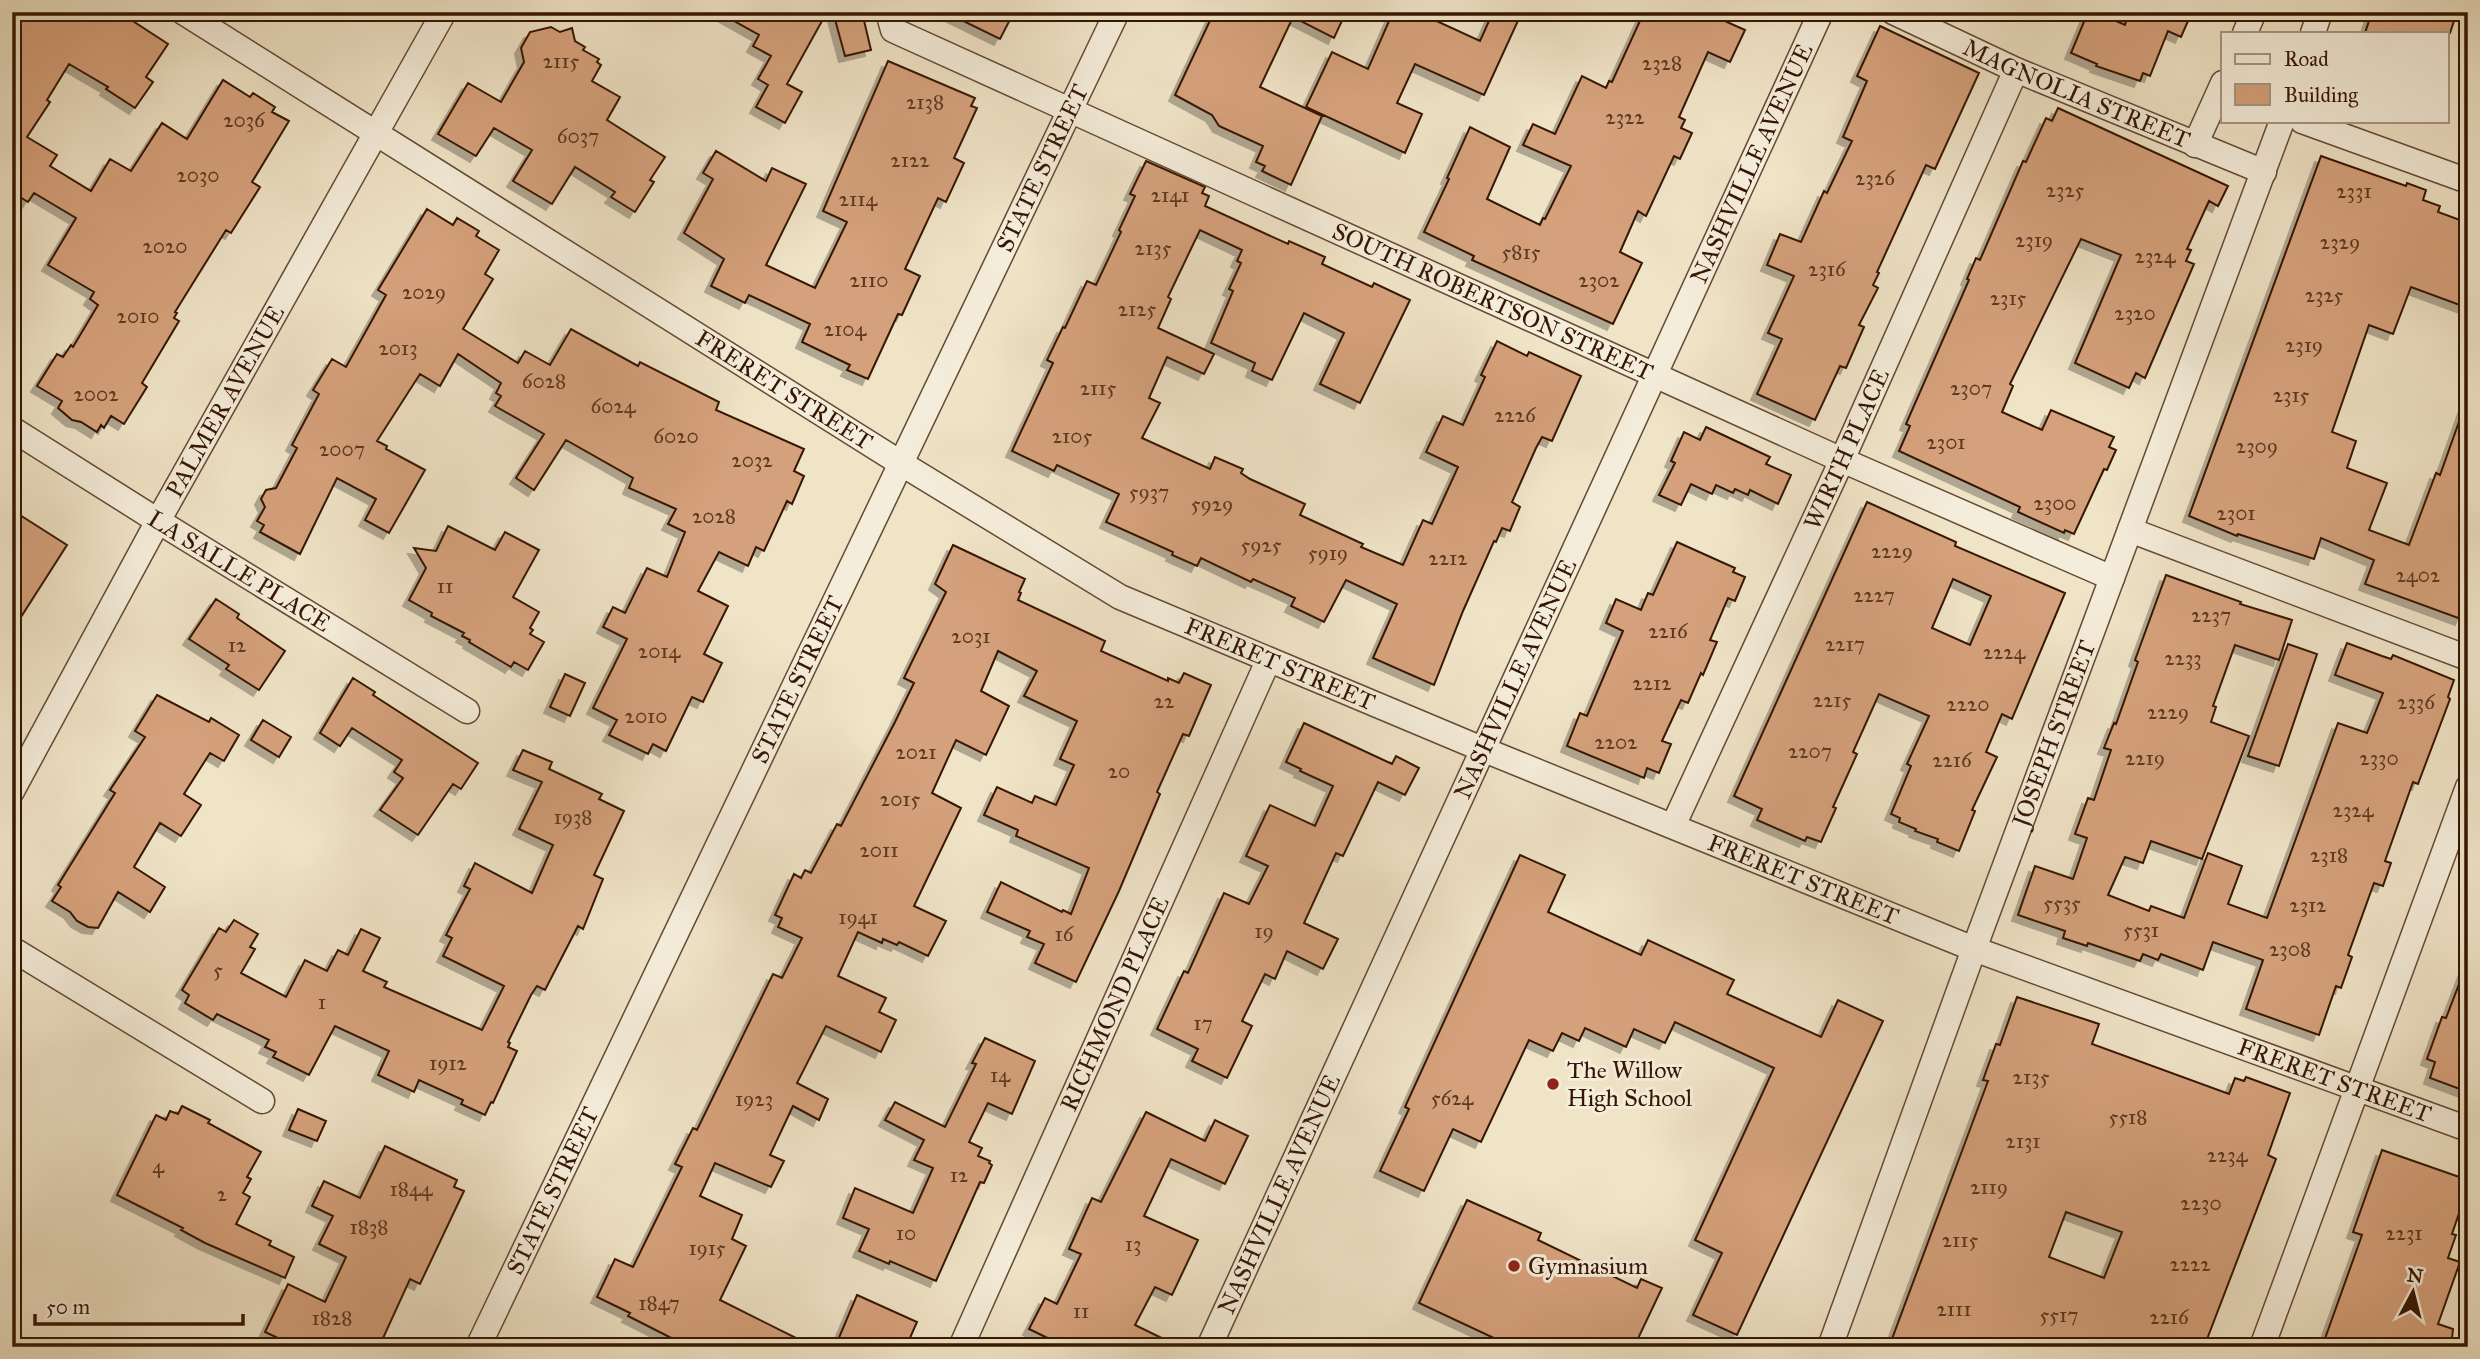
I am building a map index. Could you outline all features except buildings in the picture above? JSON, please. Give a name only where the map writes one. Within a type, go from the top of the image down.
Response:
[{"type":"street","name":"FRERET STREET","points":[[183,12],[902,464],[1120,597],[1268,661],[1974,949],[2468,1129]]},
{"type":"street","name":"PALMER AVENUE","points":[[12,792],[158,522],[444,12]]},
{"type":"street","name":"SOUTH ROBERTSON STREET","points":[[888,12],[894,30],[1842,460],[2112,578]]},
{"type":"street","name":"STATE STREET","points":[[478,1347],[1117,12]]},
{"type":"street","name":"NASHVILLE AVENUE","points":[[1209,1347],[1821,12]]},
{"type":"street","name":"MAGNOLIA STREET","points":[[1893,12],[2016,70],[2263,172]]},
{"type":"street","points":[[2245,32],[2254,12]]},
{"type":"street","points":[[2313,32],[2320,12]]},
{"type":"street","name":"WIRTH PLACE","points":[[1674,826],[1842,460],[2016,70]]},
{"type":"street","points":[[2195,145],[2221,87]]},
{"type":"street","name":"JOSEPH STREET","points":[[1830,1347],[1974,949],[2282,122]]},
{"type":"street","points":[[2305,122],[2468,181]]},
{"type":"street","name":"LA SALLE PLACE","points":[[12,429],[158,522],[467,711]]},
{"type":"street","points":[[2130,530],[2468,658]]},
{"type":"street","name":"RICHMOND PLACE","points":[[961,1347],[1268,661]]},
{"type":"street","points":[[2262,1347],[2468,787]]},
{"type":"street","points":[[12,949],[261,1101]]},
{"type":"place","name":"The Willow High School","points":[[1553,1084]]},
{"type":"place","name":"Gymnasium","points":[[1514,1266]]}]
